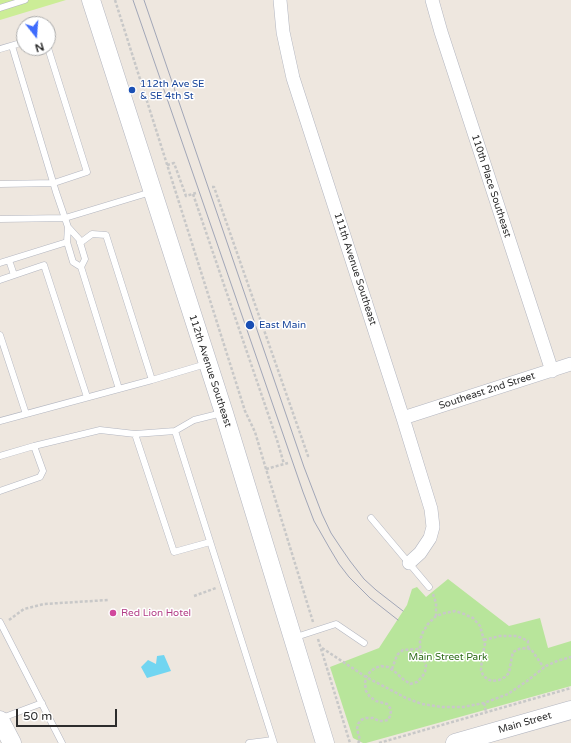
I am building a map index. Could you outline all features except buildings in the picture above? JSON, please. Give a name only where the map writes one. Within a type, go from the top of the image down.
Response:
[{"type":"main road","name":"112th Avenue Southeast","points":[[91,0],[224,413],[325,743]]},
{"type":"main road","name":"Main Street","points":[[455,743],[571,710]]},
{"type":"main road","points":[[0,720],[12,743]]},
{"type":"street","name":"111th Avenue Southeast","points":[[280,0],[283,32],[293,78],[431,508],[433,527],[430,538],[420,553],[409,563]]},
{"type":"street","name":"110th Place Southeast","points":[[432,0],[443,39],[552,370]]},
{"type":"street","name":"Southeast 2nd Street","points":[[403,418],[571,364]]},
{"type":"lane","points":[[0,8],[25,0]]},
{"type":"lane","points":[[0,49],[16,45]]},
{"type":"lane","points":[[12,46],[68,227],[67,242],[73,262],[81,267]]},
{"type":"lane","points":[[0,184],[54,183],[87,172],[51,56]]},
{"type":"lane","points":[[0,219],[65,218],[152,191]]},
{"type":"lane","points":[[68,227],[79,239],[84,259],[81,267],[119,389]]},
{"type":"lane","points":[[80,243],[92,234],[106,235],[152,380]]},
{"type":"lane","points":[[0,263],[67,242]]},
{"type":"lane","points":[[9,260],[14,275]]},
{"type":"lane","points":[[0,280],[44,266],[87,397]]},
{"type":"lane","points":[[0,335],[26,414]]},
{"type":"lane","points":[[0,421],[152,380],[208,363]]},
{"type":"lane","points":[[0,456],[100,430],[135,434],[175,431],[194,420],[224,413]]},
{"type":"lane","points":[[175,431],[273,742],[249,743]]},
{"type":"lane","points":[[135,434],[174,552],[210,542]]},
{"type":"lane","points":[[0,491],[40,477],[42,471],[34,446]]},
{"type":"lane","points":[[371,518],[429,587]]},
{"type":"lane","points":[[1,624],[62,743]]},
{"type":"lane","points":[[292,638],[336,624],[364,643]]},
{"type":"lane","points":[[0,720],[42,703]]},
{"type":"path","points":[[116,0],[245,411],[255,432],[350,743]]},
{"type":"path","points":[[167,165],[174,163],[186,196]]},
{"type":"path","points":[[212,188],[214,187],[308,456],[306,457]]},
{"type":"path","points":[[178,199],[194,194],[274,432],[286,463],[266,469]]},
{"type":"path","points":[[194,596],[224,586]]},
{"type":"path","points":[[429,587],[435,598],[436,616]]},
{"type":"path","points":[[1,624],[24,609],[44,604],[108,600]]},
{"type":"path","points":[[358,743],[360,740],[357,729],[361,720],[373,718],[379,721],[388,720],[391,711],[387,704],[376,701],[370,697],[364,683],[366,676],[375,668],[382,666],[392,669],[410,684],[417,682],[422,678],[426,665],[420,649],[420,640],[428,624],[436,616],[455,611],[473,618],[480,626],[485,644],[481,670],[487,679],[492,681],[505,677],[509,673],[512,656],[515,650],[521,648],[531,650],[544,668]]},
{"type":"path","points":[[484,640],[500,636],[517,636],[528,641],[528,649]]},
{"type":"path","points":[[321,648],[366,676],[406,698],[422,704],[463,708],[497,699],[508,694],[544,668],[557,661],[571,657]]},
{"type":"path","points":[[392,669],[397,655],[403,650],[420,649]]},
{"type":"path","points":[[379,743],[571,688]]},
{"type":"path","points":[[484,703],[486,712]]},
{"type":"green space","points":[[0,0],[66,0],[0,20]]},
{"type":"green space","name":"Main Street Park","points":[[448,579],[509,626],[540,618],[548,648],[571,641],[571,686],[366,743],[353,738],[330,667],[379,648],[407,605],[412,589],[417,587],[426,597]]},
{"type":"water","points":[[164,655],[171,671],[147,678],[141,667],[148,660],[156,664],[157,656]]},
{"type":"tram line","points":[[133,0],[314,521],[339,564],[349,577],[370,598],[398,620]]},
{"type":"tram line","points":[[144,0],[304,467],[322,514],[331,533],[364,579],[403,611]]},
{"type":"place","name":"112th Ave SE & SE 4th St","points":[[132,90]]},
{"type":"place","name":"East Main","points":[[250,325]]},
{"type":"place","name":"Red Lion Hotel","points":[[113,613]]}]
